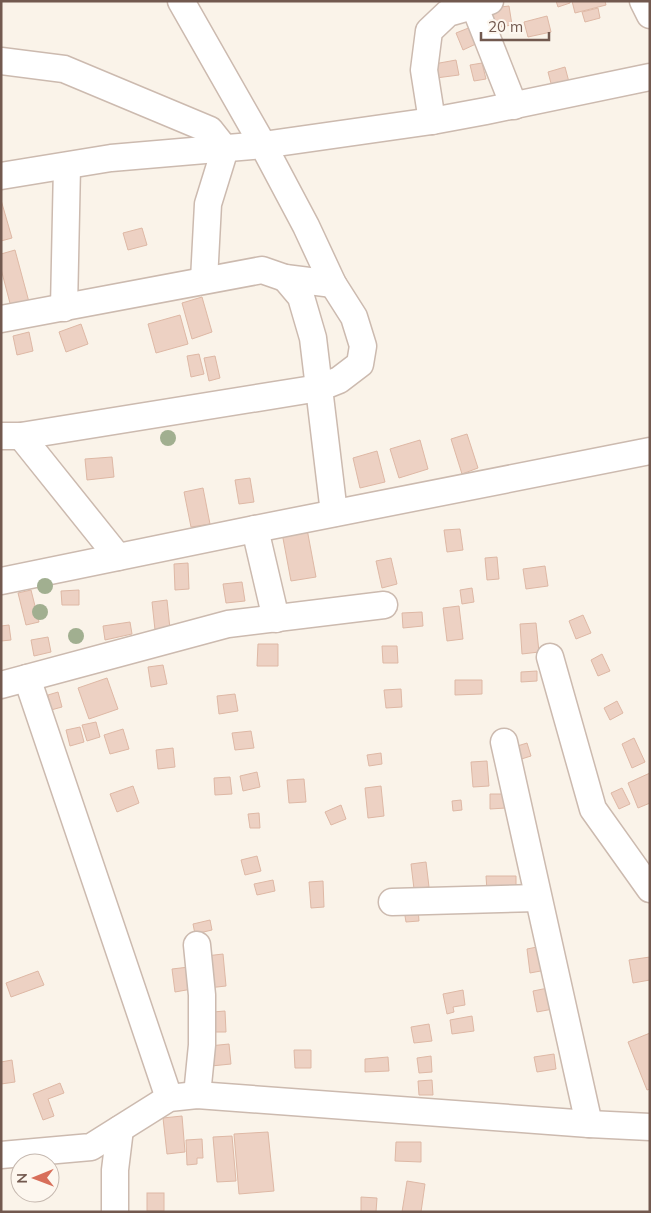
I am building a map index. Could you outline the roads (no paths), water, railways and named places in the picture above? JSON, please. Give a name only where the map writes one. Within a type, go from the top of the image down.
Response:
[{"type":"street","points":[[11,436],[319,388],[339,380],[360,364],[363,346],[354,317],[333,284],[306,226],[263,145],[181,1]]},
{"type":"street","points":[[642,1],[650,15]]},
{"type":"street","points":[[432,121],[424,70],[429,31],[448,12],[482,3],[514,106]]},
{"type":"street","points":[[1,61],[64,70],[210,130],[225,149]]},
{"type":"street","points":[[1,176],[111,158],[263,145],[432,121],[514,106],[650,77]]},
{"type":"street","points":[[204,280],[208,204],[225,149]]},
{"type":"street","points":[[64,308],[68,166]]},
{"type":"street","points":[[1,319],[262,270],[285,278],[333,284]]},
{"type":"street","points":[[285,278],[302,297],[313,338],[334,513]]},
{"type":"street","points":[[11,436],[118,557]]},
{"type":"street","points":[[1,581],[255,528],[650,450]]},
{"type":"street","points":[[255,528],[276,619]]},
{"type":"street","points":[[1,685],[228,624],[384,605]]},
{"type":"street","points":[[550,657],[593,809],[650,889]]},
{"type":"street","points":[[27,678],[169,1098]]},
{"type":"street","points":[[504,742],[589,1124]]},
{"type":"street","points":[[392,902],[538,898]]},
{"type":"street","points":[[197,945],[202,995],[202,1045],[197,1095]]},
{"type":"street","points":[[1,1155],[91,1147],[169,1098],[197,1095],[650,1127]]},
{"type":"street","points":[[115,1212],[115,1170],[120,1129]]}]
